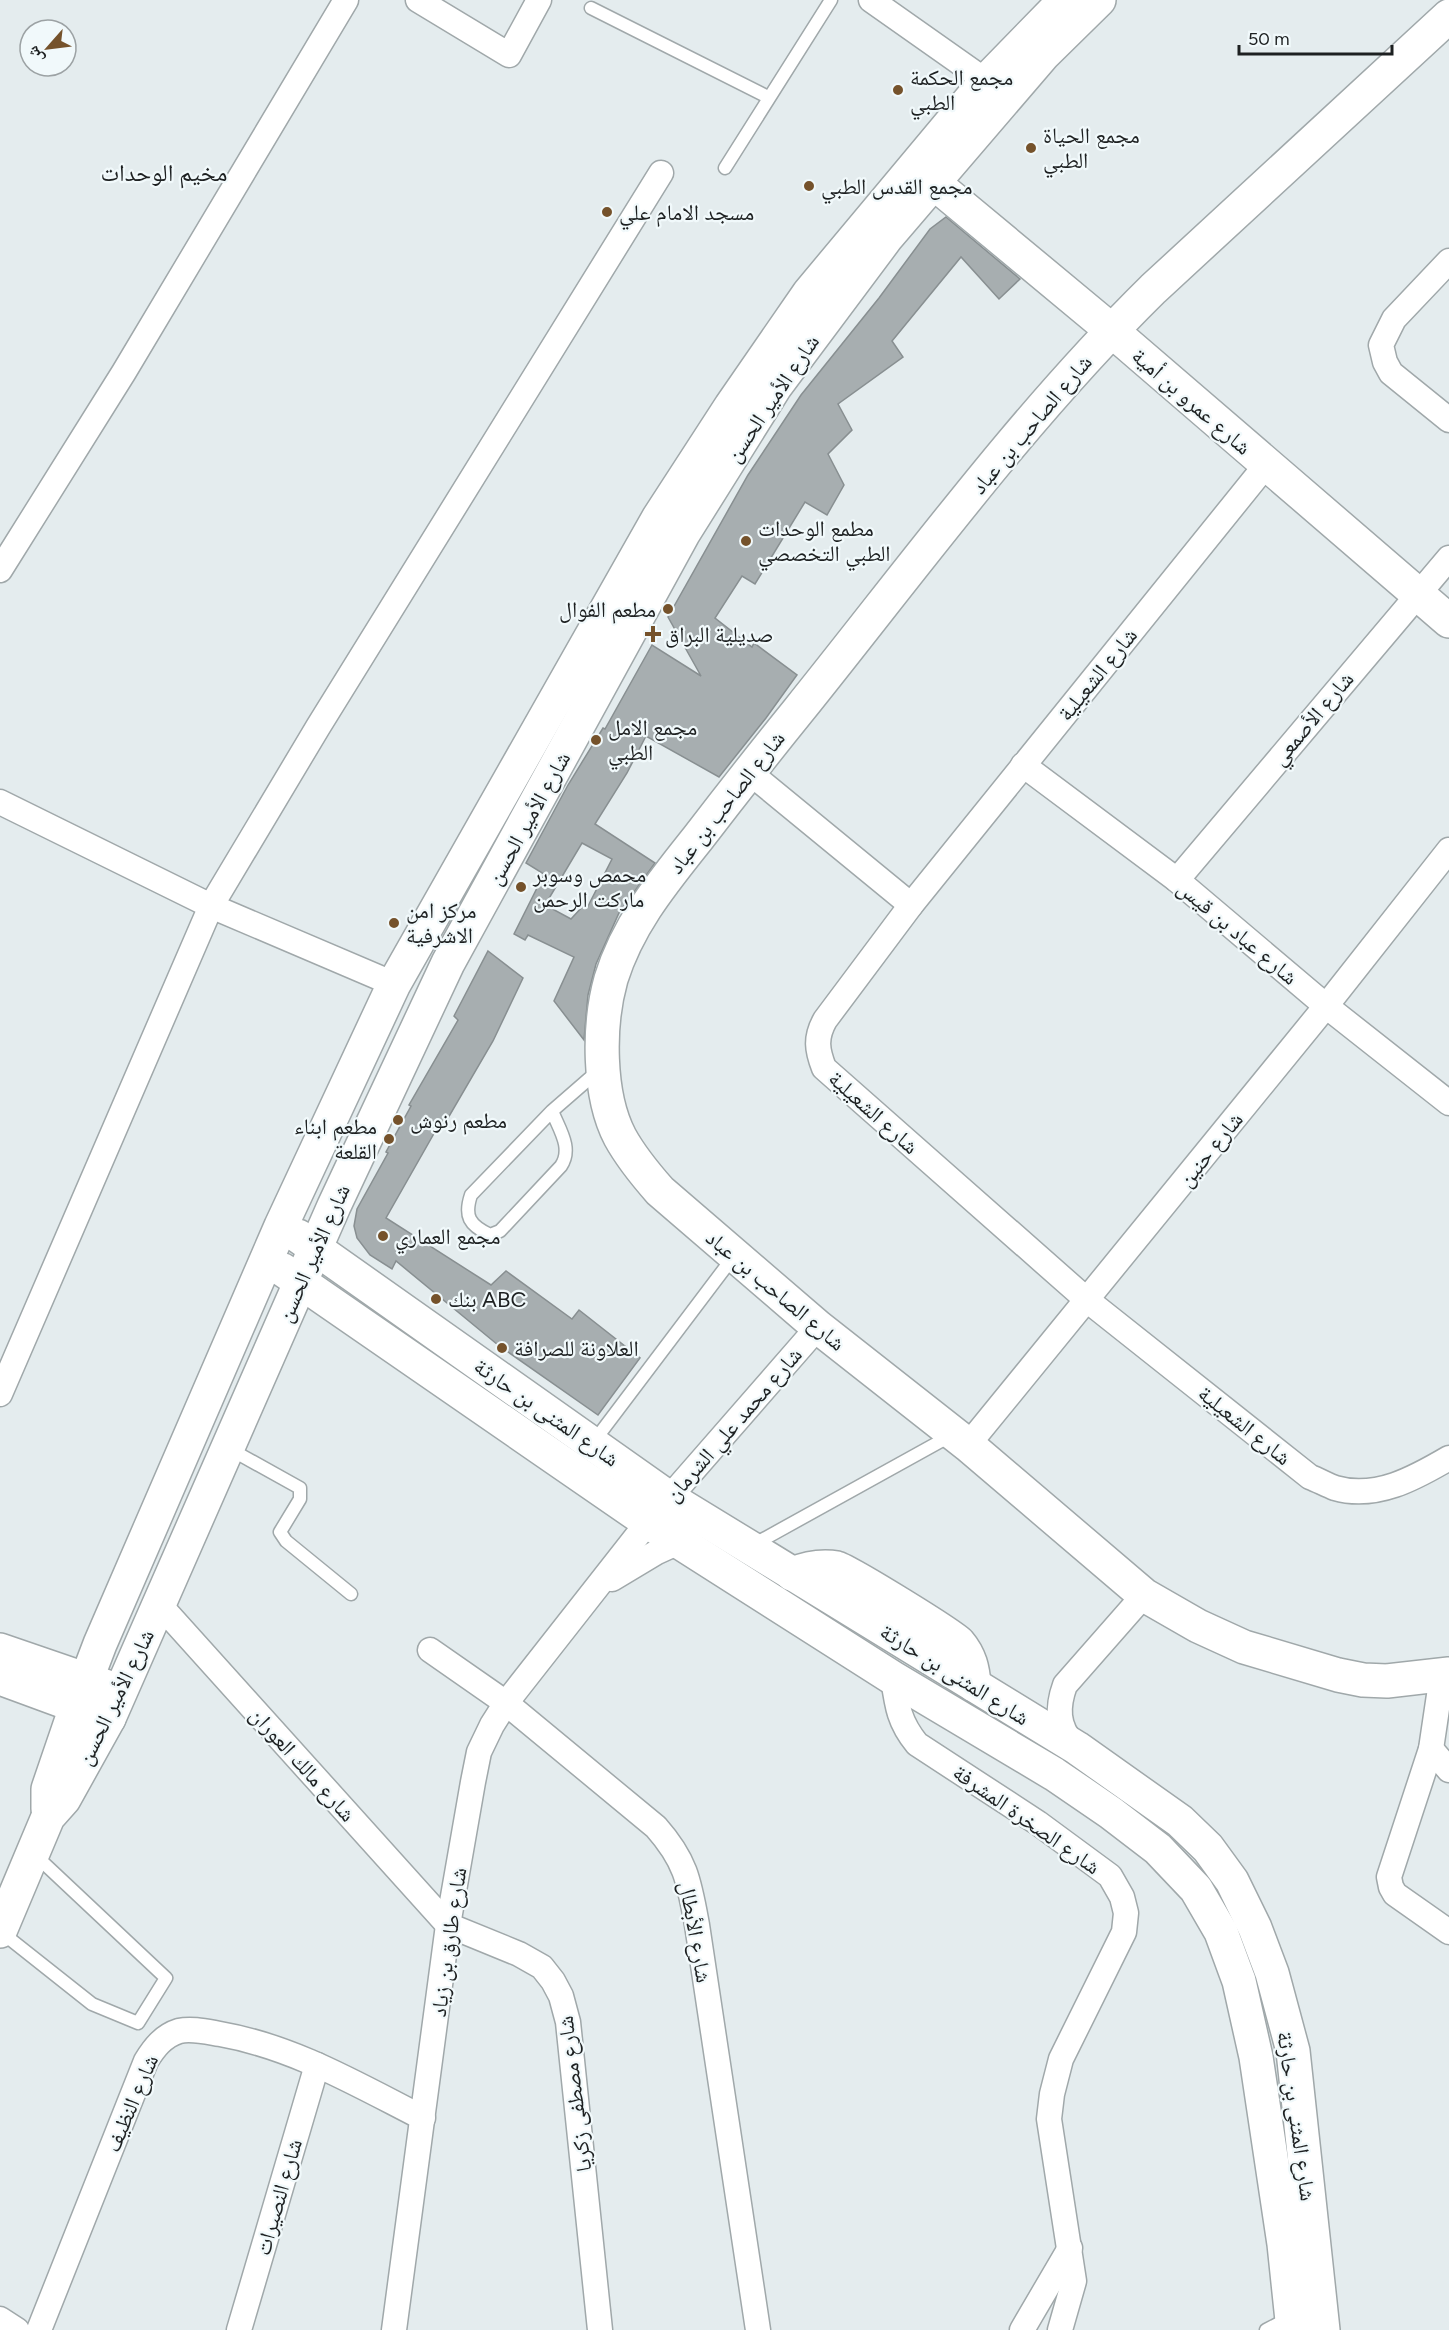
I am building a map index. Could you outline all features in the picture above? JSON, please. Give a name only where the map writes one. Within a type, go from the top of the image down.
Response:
[{"type":"main road","name":"شارع الأمير الحسن","points":[[48,1817],[48,1789],[100,1644],[282,1226],[414,945],[659,517],[730,406],[809,293],[986,81],[1065,0]]},
{"type":"main road","name":"شارع الأمير الحسن","points":[[0,1931],[48,1817],[64,1799],[115,1705],[300,1281],[448,963],[683,534],[775,387],[887,237],[1043,55],[1099,0]]},
{"type":"main road","name":"شارع الصاحب بن عباد","points":[[1445,1674],[1387,1681],[1362,1680],[1338,1675],[1244,1647],[1198,1626],[1144,1595],[961,1439],[818,1327],[660,1191],[630,1155],[619,1135],[606,1090],[602,1045],[606,1002],[618,960],[630,932],[663,880],[1048,399],[1111,330],[1153,289],[1449,16]]},
{"type":"main road","name":"شارع عمرو بن أمية","points":[[934,183],[1111,330],[1449,621]]},
{"type":"main road","points":[[414,945],[448,963]]},
{"type":"main road","points":[[334,1206],[337,1240],[342,1255],[357,1278]]},
{"type":"main road","name":"شارع المثنى بن حارثة","points":[[282,1226],[592,1444],[659,1510],[679,1542],[893,1678],[1054,1774],[1158,1849],[1196,1889],[1221,1932],[1239,1981],[1256,2056],[1284,2244],[1283,2325]]},
{"type":"main road","name":"شارع المثنى بن حارثة","points":[[267,1260],[300,1281],[338,1310],[659,1510],[749,1548],[1077,1748],[1180,1821],[1208,1848],[1232,1881],[1255,1928],[1272,1973],[1293,2051],[1323,2330]]},
{"type":"main road","points":[[275,1337],[310,1314],[323,1310],[338,1310]]},
{"type":"main road","points":[[50,1668],[71,1667],[78,1664],[84,1661],[100,1644]]},
{"type":"main road","points":[[0,1650],[50,1668],[81,1693]]},
{"type":"main road","points":[[0,1678],[81,1693],[115,1705]]},
{"type":"main road","points":[[1256,2056],[1293,2051]]},
{"type":"street","points":[[0,570],[124,372],[346,0]]},
{"type":"street","points":[[418,0],[509,55],[539,0]]},
{"type":"street","points":[[871,0],[986,81]]},
{"type":"street","points":[[0,1394],[211,906],[318,727],[661,173]]},
{"type":"street","points":[[1449,261],[1394,318],[1381,345],[1385,362],[1391,373],[1449,420]]},
{"type":"street","name":"شارع الشعيلية","points":[[1266,465],[911,905],[818,1032],[819,1054],[824,1068],[1087,1300],[1310,1477],[1336,1488],[1363,1491],[1392,1487],[1422,1474],[1449,1458]]},
{"type":"street","name":"شارع الأصمعي","points":[[1177,880],[1449,558]]},
{"type":"street","name":"شارع عباد بن قيس","points":[[1023,765],[1177,880],[1326,1006],[1449,1103]]},
{"type":"street","points":[[748,772],[911,905]]},
{"type":"street","points":[[0,801],[211,906],[394,984]]},
{"type":"street","name":"شارع حنين","points":[[961,1439],[1087,1300],[1445,862]]},
{"type":"street","name":"شارع محمد علي الشرمان","points":[[659,1510],[818,1327]]},
{"type":"street","name":"شارع طارق بن زياد","points":[[394,2330],[448,1925],[479,1752],[506,1703],[659,1510]]},
{"type":"street","name":"شارع طارق بن زياد","points":[[596,1591],[635,1564],[679,1542]]},
{"type":"street","points":[[1077,1748],[1065,1735],[1059,1719],[1059,1701],[1065,1685],[1144,1595]]},
{"type":"street","name":"شارع مالك العوران","points":[[158,1603],[448,1925]]},
{"type":"street","name":"شارع الأبطال","points":[[430,1650],[506,1703],[657,1827],[673,1846],[683,1863],[690,1883],[699,1936],[758,2330]]},
{"type":"street","points":[[1445,1674],[1431,1749],[1389,1876],[1390,1887],[1395,1894],[1449,1932]]},
{"type":"street","name":"شارع الصخرة المشرفة","points":[[893,1678],[899,1715],[905,1730],[917,1744],[1038,1822],[1110,1876],[1122,1897],[1126,1913],[1124,1932],[1061,2059],[1052,2094],[1049,2119],[1074,2281],[1060,2330]]},
{"type":"street","points":[[1431,1749],[1449,1770]]},
{"type":"street","name":"شارع مصطفى زكريا","points":[[448,1925],[519,1954],[542,1967],[561,1996],[568,2022],[600,2330]]},
{"type":"street","name":"شارع النظيف","points":[[39,2330],[146,2061],[158,2043],[179,2031],[200,2031],[249,2039],[282,2049],[423,2118]]},
{"type":"street","name":"شارع النصيرات","points":[[239,2330],[317,2065]]},
{"type":"street","points":[[1022,2330],[1070,2248]]},
{"type":"street","points":[[0,2319],[17,2330]]},
{"type":"lane","points":[[725,168],[831,0]]},
{"type":"lane","points":[[591,8],[768,97]]},
{"type":"lane","points":[[552,1111],[566,1147],[567,1157],[500,1231],[490,1234],[479,1229],[470,1220],[467,1209],[471,1195],[552,1111],[604,1067]]},
{"type":"lane","points":[[592,1444],[734,1256]]},
{"type":"lane","points":[[749,1548],[961,1439]]},
{"type":"lane","points":[[227,1447],[300,1488],[300,1499],[280,1532],[286,1541],[351,1594]]},
{"type":"lane","points":[[0,1931],[92,2004],[138,2023],[166,1978],[33,1853]]},
{"type":"building","points":[[946,217],[1020,279],[999,299],[961,257],[892,341],[903,357],[838,404],[852,430],[828,454],[844,485],[827,515],[805,502],[755,584],[742,576],[715,618],[752,647],[754,643],[797,675],[766,718],[719,777],[646,736],[627,773],[595,824],[655,863],[619,913],[596,964],[588,995],[584,1040],[554,1001],[574,957],[528,935],[525,940],[514,934],[544,874],[526,863],[568,785],[603,728],[605,729],[652,645],[701,676],[668,617],[748,475],[801,395],[879,298],[930,229]],"holes":[[[582,843],[612,859],[587,908],[583,906],[571,919],[545,905]]]},
{"type":"building","points":[[488,951],[523,978],[493,1041],[444,1125],[440,1123],[386,1218],[491,1285],[506,1271],[572,1319],[579,1310],[640,1358],[598,1415],[498,1345],[396,1261],[392,1269],[370,1255],[357,1238],[354,1226],[357,1209],[388,1153],[386,1152],[411,1106],[409,1105],[458,1020],[454,1016]]},
{"type":"place","name":"مجمع الحكمة الطبي","points":[[898,90]]},
{"type":"place","name":"مجمع الحياة الطبي","points":[[1031,148]]},
{"type":"place","name":"مجمع القدس الطبي","points":[[809,186]]},
{"type":"place","name":"مسجد الامام علي","points":[[607,212]]},
{"type":"place","name":"مطمع الوحدات الطبي التخصصي","points":[[746,541]]},
{"type":"place","name":"مطعم الفوال","points":[[668,609]]},
{"type":"place","name":"صديلية البراق","points":[[653,634]]},
{"type":"place","name":"مجمع الامل الطبي","points":[[596,740]]},
{"type":"place","name":"محمص وسوبر ماركت الرحمن","points":[[521,887]]},
{"type":"place","name":"مركز امن الاشرفية","points":[[394,923]]},
{"type":"place","name":"مطعم رنوش","points":[[398,1120]]},
{"type":"place","name":"مطعم ابناء القلعة","points":[[389,1139]]},
{"type":"place","name":"مجمع العماري","points":[[383,1236]]},
{"type":"place","name":"بنك ABC","points":[[436,1299]]},
{"type":"place","name":"العلاونة للصرافة","points":[[502,1348]]},
{"type":"district","name":"مخيم الوحدات","points":[[164,173]]}]
